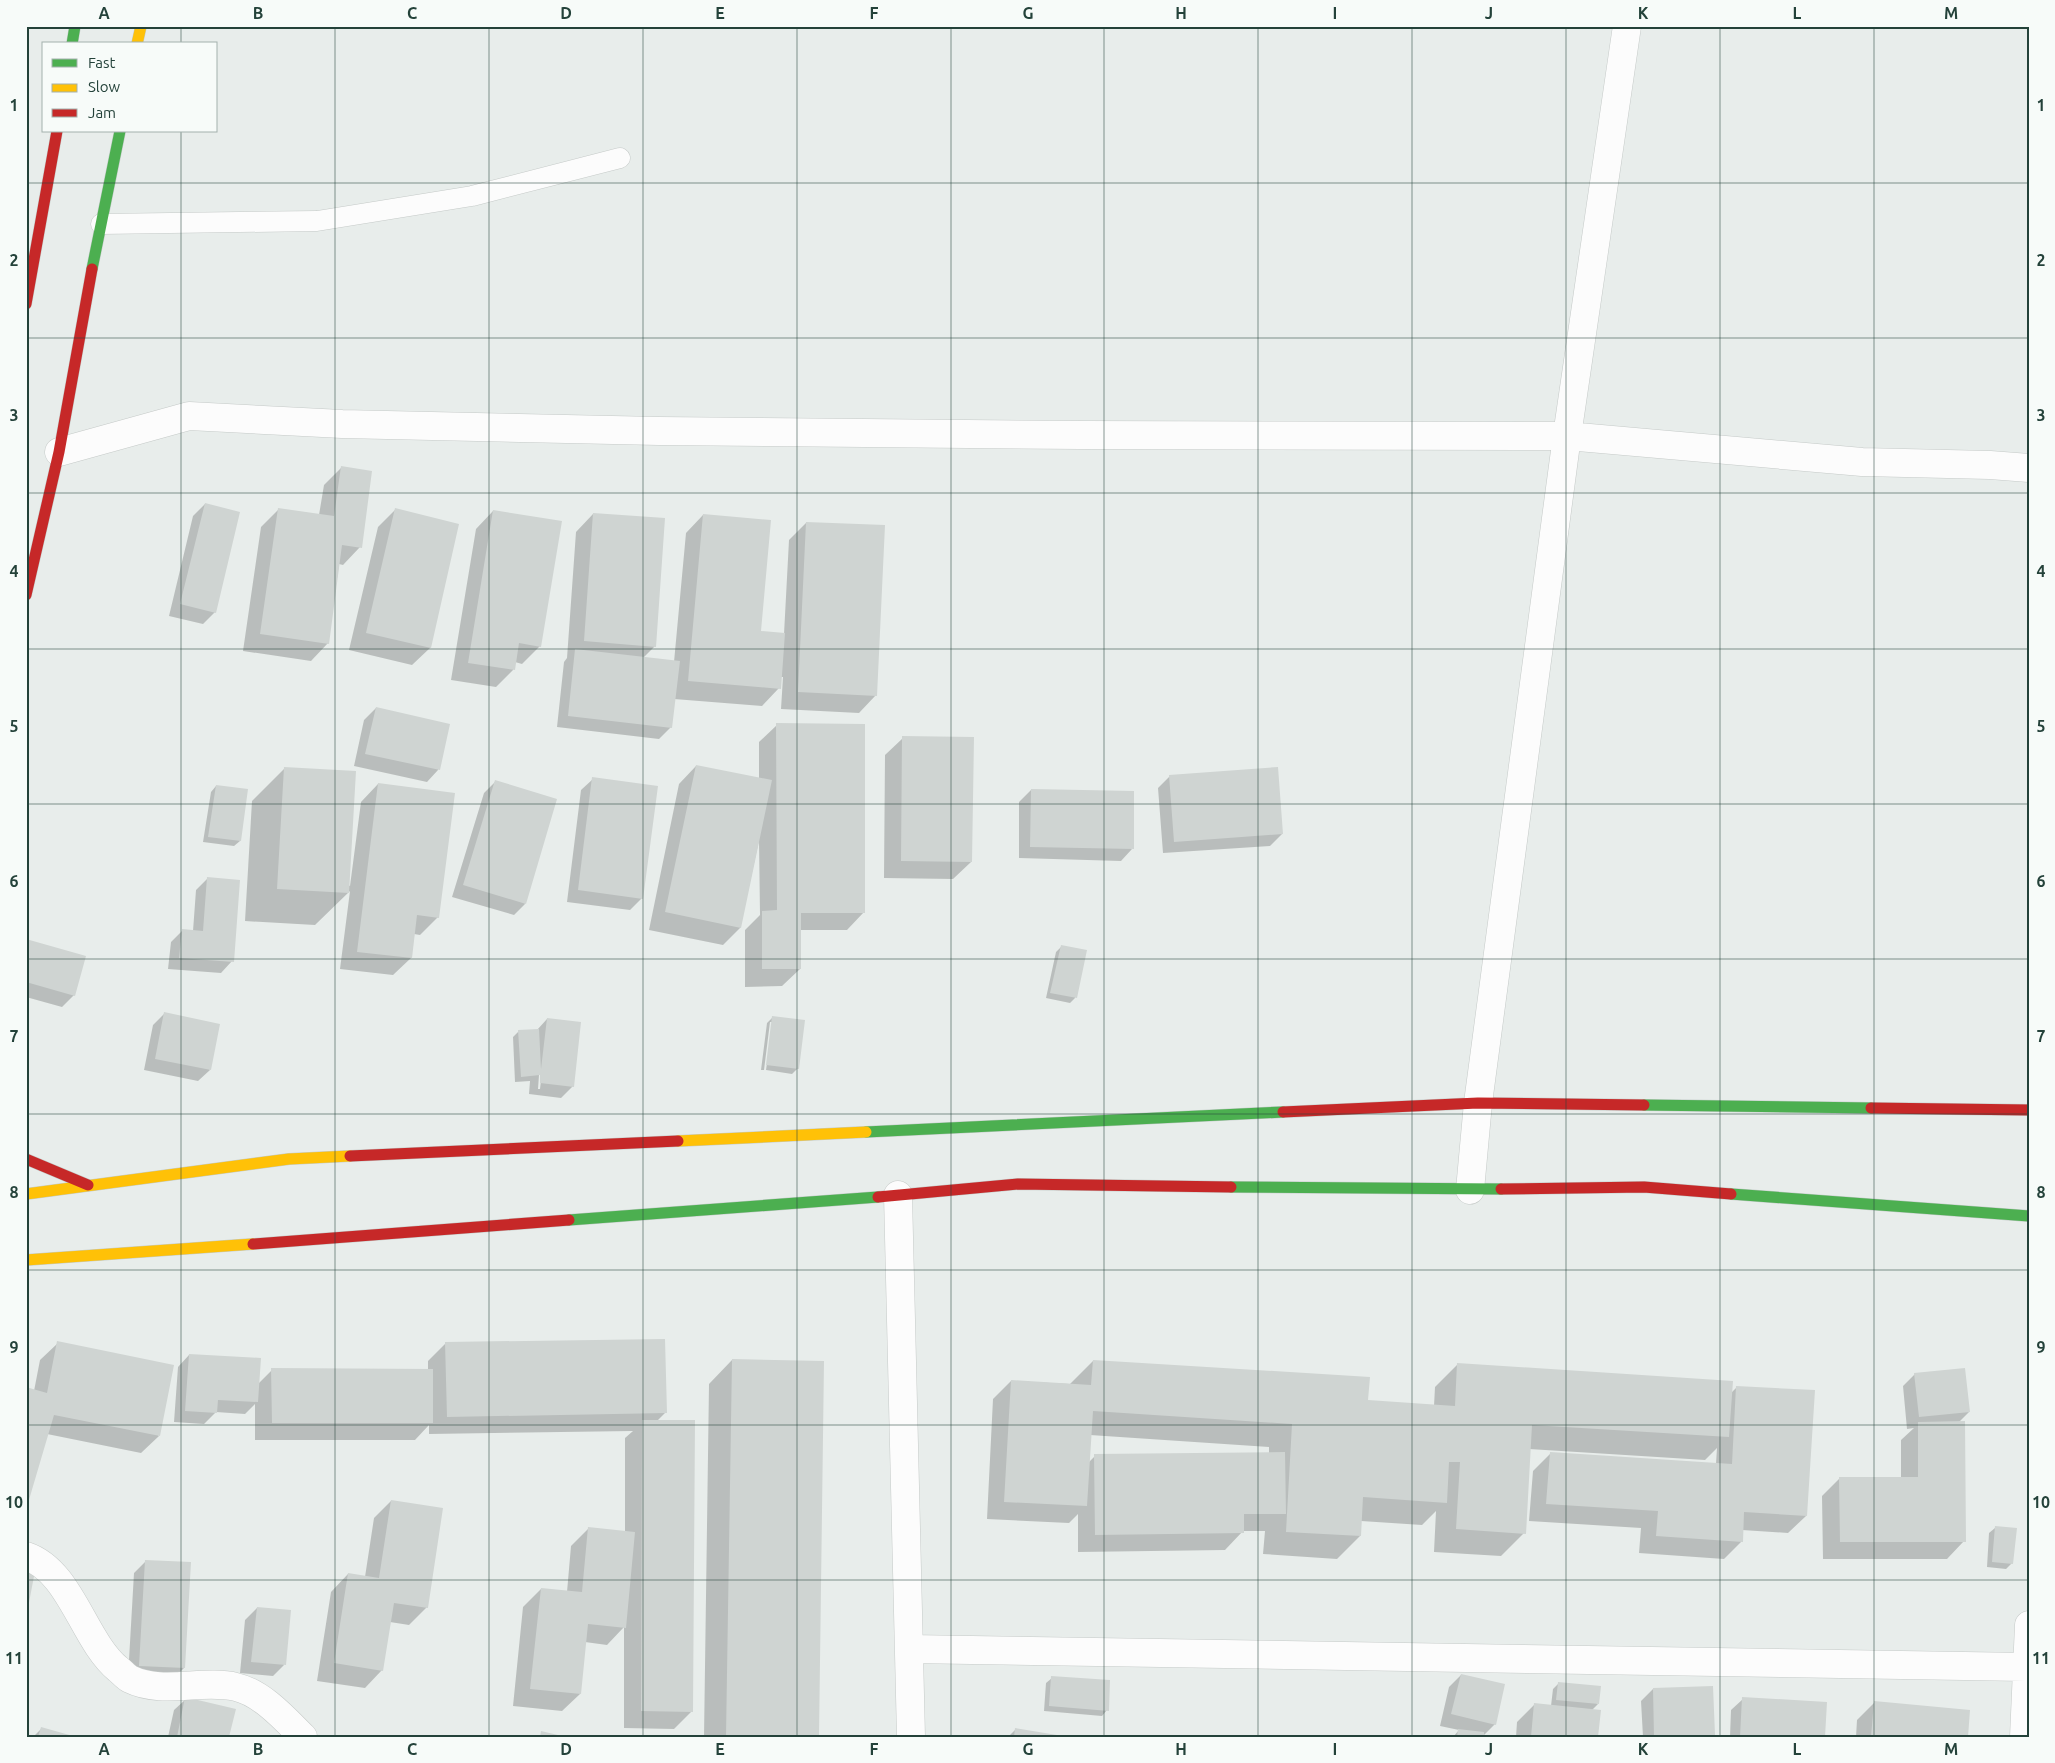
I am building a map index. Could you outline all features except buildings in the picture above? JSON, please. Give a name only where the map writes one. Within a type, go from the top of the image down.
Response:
[{"type":"main road","points":[[72,42],[75,26]]},
{"type":"main road","points":[[137,42],[140,26]]},
{"type":"main road","points":[[26,304],[57,132]]},
{"type":"main road","points":[[26,595],[58,452],[120,132]]},
{"type":"main road","points":[[26,1194],[288,1159],[1478,1102],[2029,1110]]},
{"type":"main road","points":[[26,1159],[88,1185]]},
{"type":"main road","points":[[26,1260],[75,1258],[898,1195],[1018,1184],[1470,1190],[1644,1187],[2029,1216]]},
{"type":"street","points":[[1470,1190],[1478,1102],[1567,436],[1627,26]]},
{"type":"street","points":[[58,452],[189,416],[342,424],[660,431],[1081,435],[1567,436],[1862,462],[1990,465],[2029,468]]},
{"type":"street","points":[[898,1195],[911,1737]]},
{"type":"street","points":[[26,1556],[39,1560],[58,1580],[99,1649],[130,1679],[153,1685],[236,1687],[258,1696],[303,1737]]},
{"type":"street","points":[[2024,1737],[2029,1625]]},
{"type":"street","points":[[909,1649],[2026,1667]]},
{"type":"lane","points":[[101,224],[317,221],[472,196],[620,158]]},
{"type":"traffic: fast","points":[[72,42],[75,26]]},
{"type":"traffic: fast","points":[[92,269],[120,132]]},
{"type":"traffic: fast","points":[[1644,1105],[1871,1108]]},
{"type":"traffic: fast","points":[[866,1132],[1283,1112]]},
{"type":"traffic: fast","points":[[1231,1187],[1501,1189]]},
{"type":"traffic: fast","points":[[1731,1194],[2029,1216]]},
{"type":"traffic: fast","points":[[569,1220],[878,1197]]},
{"type":"traffic: slow","points":[[137,42],[141,26]]},
{"type":"traffic: slow","points":[[678,1141],[866,1132]]},
{"type":"traffic: slow","points":[[26,1194],[289,1159],[350,1156]]},
{"type":"traffic: slow","points":[[26,1260],[253,1244]]},
{"type":"traffic: jam","points":[[26,304],[57,132]]},
{"type":"traffic: jam","points":[[26,595],[59,452],[92,269]]},
{"type":"traffic: jam","points":[[1283,1112],[1478,1103],[1644,1105]]},
{"type":"traffic: jam","points":[[1871,1108],[2029,1110]]},
{"type":"traffic: jam","points":[[350,1156],[678,1141]]},
{"type":"traffic: jam","points":[[26,1159],[88,1185]]},
{"type":"traffic: jam","points":[[878,1197],[1018,1184],[1231,1187]]},
{"type":"traffic: jam","points":[[1501,1189],[1644,1187],[1731,1194]]},
{"type":"traffic: jam","points":[[253,1244],[569,1220]]}]
